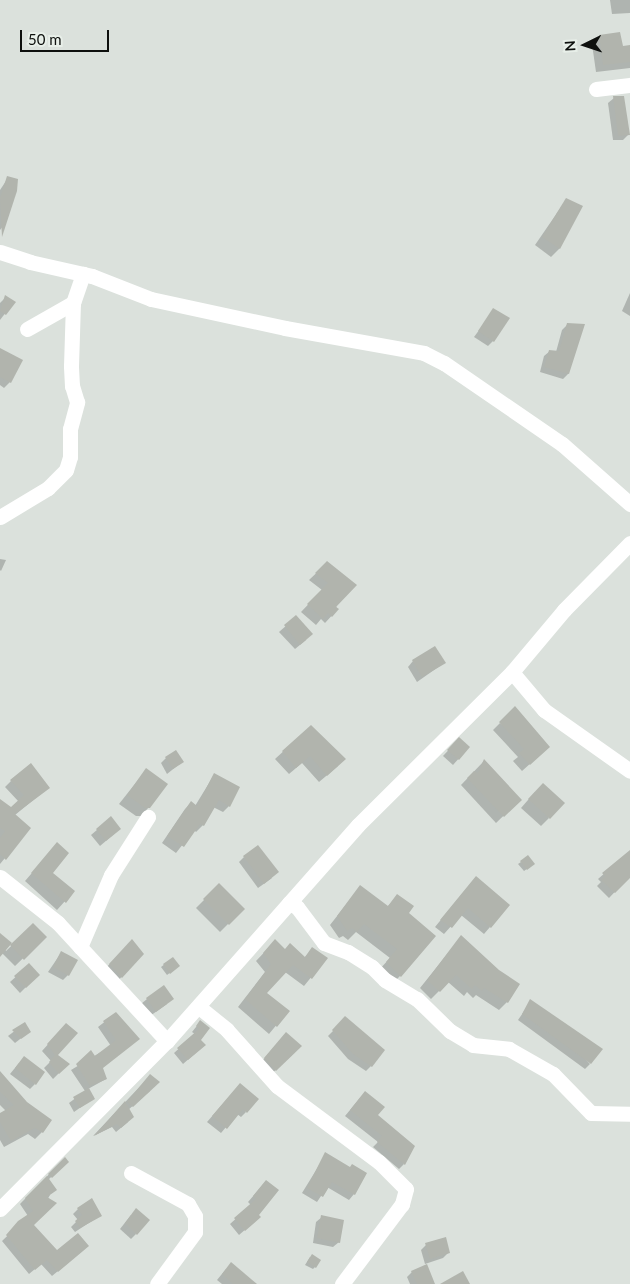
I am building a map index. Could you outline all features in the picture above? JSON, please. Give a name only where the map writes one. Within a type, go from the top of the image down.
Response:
[{"type":"street","points":[[596,89],[630,85]]},
{"type":"street","points":[[0,252],[83,274],[151,298],[286,328],[424,353],[444,363],[562,444],[630,504]]},
{"type":"street","points":[[0,517],[48,488],[66,470],[70,457],[70,429],[77,402],[72,386],[73,303],[83,274]]},
{"type":"street","points":[[27,329],[73,303]]},
{"type":"street","points":[[0,1209],[167,1041],[289,903],[398,785],[512,672],[564,610],[630,543]]},
{"type":"street","points":[[512,672],[544,710],[630,771]]},
{"type":"street","points":[[80,946],[111,875],[148,817]]},
{"type":"street","points":[[0,877],[51,917],[167,1041]]},
{"type":"street","points":[[289,903],[297,907],[324,943],[372,967],[385,980],[417,999],[450,1031],[473,1045],[509,1049],[553,1074],[591,1113],[630,1114]]},
{"type":"street","points":[[199,1007],[227,1030],[277,1086],[379,1162],[406,1189],[402,1204],[342,1284]]},
{"type":"street","points":[[131,1173],[188,1204],[195,1216],[195,1232],[157,1284]]},
{"type":"building","points":[[620,32],[623,46],[630,45],[630,62],[603,65],[599,35]]},
{"type":"building","points":[[613,96],[624,96],[630,135],[618,136]]},
{"type":"building","points":[[7,176],[18,179],[17,191],[2,237],[0,198]]},
{"type":"building","points":[[566,198],[583,206],[560,249],[542,237]]},
{"type":"building","points":[[5,295],[16,302],[6,315],[0,311]]},
{"type":"building","points":[[493,308],[510,318],[494,342],[478,331]]},
{"type":"building","points":[[567,323],[585,324],[569,374],[544,367],[549,350],[559,351]]},
{"type":"building","points":[[0,348],[23,360],[11,383],[0,377]]},
{"type":"building","points":[[327,561],[357,585],[336,607],[339,609],[332,617],[328,613],[323,619],[307,604],[328,583],[315,573]]},
{"type":"building","points":[[296,615],[313,634],[300,645],[284,625]]},
{"type":"building","points":[[435,646],[446,663],[422,677],[412,660]]},
{"type":"building","points":[[515,706],[550,747],[530,765],[519,753],[524,749],[499,722]]},
{"type":"building","points":[[311,725],[346,759],[327,776],[310,756],[296,768],[282,751]]},
{"type":"building","points":[[459,737],[470,747],[459,760],[447,750]]},
{"type":"building","points":[[176,750],[184,762],[173,769],[165,757]]},
{"type":"building","points":[[484,759],[522,800],[504,817],[467,778],[474,771],[478,773]]},
{"type":"building","points":[[31,763],[50,788],[15,814],[31,828],[6,860],[0,854],[0,838],[5,831],[0,828],[0,799],[11,807],[24,795],[10,780]]},
{"type":"building","points":[[146,768],[168,784],[150,808],[145,808],[127,795]]},
{"type":"building","points":[[214,773],[240,787],[230,807],[219,800],[204,826],[200,824],[184,847],[167,836],[191,801],[197,806]]},
{"type":"building","points":[[543,783],[565,803],[550,819],[528,799]]},
{"type":"building","points":[[111,816],[121,829],[106,841],[96,829]]},
{"type":"building","points":[[57,842],[69,853],[53,873],[75,891],[66,903],[31,873]]},
{"type":"building","points":[[258,845],[279,872],[264,884],[243,856]]},
{"type":"building","points":[[630,850],[630,878],[615,893],[601,880],[605,876],[602,873]]},
{"type":"building","points":[[528,855],[535,864],[527,870],[520,861]]},
{"type":"building","points":[[476,876],[510,905],[491,928],[468,908],[452,928],[440,920]]},
{"type":"building","points":[[219,883],[245,909],[229,925],[203,899]]},
{"type":"building","points":[[360,885],[388,906],[397,894],[414,906],[409,913],[436,936],[401,977],[386,962],[397,949],[364,924],[357,932],[352,928],[347,931],[337,916]]},
{"type":"building","points":[[33,923],[47,937],[24,960],[10,945]]},
{"type":"building","points":[[0,933],[12,943],[0,957]]},
{"type":"building","points":[[461,935],[499,970],[520,984],[508,1003],[484,988],[482,991],[475,985],[472,989],[456,975],[440,992],[427,980]]},
{"type":"building","points":[[132,939],[144,954],[122,978],[109,964]]},
{"type":"building","points":[[275,939],[285,949],[290,943],[305,957],[312,947],[328,958],[312,979],[293,965],[267,993],[290,1011],[277,1027],[245,999],[271,964],[263,953]]},
{"type":"building","points":[[61,951],[78,960],[69,976],[53,967]]},
{"type":"building","points":[[173,957],[180,966],[170,974],[163,964]]},
{"type":"building","points":[[29,963],[40,975],[26,988],[14,976]]},
{"type":"building","points":[[164,985],[174,999],[156,1012],[146,998]]},
{"type":"building","points":[[530,999],[603,1049],[591,1064],[522,1014]]},
{"type":"building","points":[[116,1012],[140,1039],[103,1068],[107,1079],[90,1086],[76,1064],[91,1050],[95,1056],[116,1040],[103,1021]]},
{"type":"building","points":[[345,1016],[385,1050],[372,1067],[353,1054],[332,1030]]},
{"type":"building","points":[[200,1020],[210,1028],[201,1040],[206,1045],[188,1060],[177,1048],[199,1029],[196,1026]]},
{"type":"building","points":[[25,1022],[31,1032],[21,1039],[12,1030]]},
{"type":"building","points":[[66,1023],[78,1033],[58,1055],[70,1064],[59,1074],[49,1062],[55,1055],[47,1044]]},
{"type":"building","points":[[286,1032],[302,1046],[276,1071],[264,1058]]},
{"type":"building","points":[[24,1056],[45,1072],[36,1085],[15,1068]]},
{"type":"building","points":[[0,1071],[27,1102],[52,1120],[43,1133],[35,1128],[11,1141],[0,1122],[0,1113],[14,1105],[0,1092]]},
{"type":"building","points":[[150,1074],[160,1082],[133,1107],[127,1102]]},
{"type":"building","points":[[240,1083],[259,1099],[247,1113],[243,1109],[227,1129],[212,1116]]},
{"type":"building","points":[[89,1088],[95,1099],[80,1108],[73,1097]]},
{"type":"building","points":[[365,1091],[385,1107],[378,1115],[415,1146],[405,1165],[377,1142],[382,1136],[350,1110]]},
{"type":"building","points":[[125,1101],[134,1117],[121,1128],[117,1124],[94,1136]]},
{"type":"building","points":[[325,1152],[350,1167],[352,1164],[367,1173],[355,1195],[332,1182],[323,1197],[307,1188]]},
{"type":"building","points":[[65,1157],[69,1162],[52,1178],[48,1174]]},
{"type":"building","points":[[47,1176],[57,1190],[47,1197],[57,1203],[34,1225],[57,1250],[78,1233],[89,1246],[58,1272],[47,1260],[35,1270],[6,1235],[18,1221],[33,1211],[25,1198]]},
{"type":"building","points":[[266,1180],[279,1190],[259,1215],[261,1217],[245,1231],[234,1218],[256,1199],[253,1196]]},
{"type":"building","points":[[92,1198],[102,1216],[80,1228],[75,1221],[82,1215],[77,1208]]},
{"type":"building","points":[[136,1208],[150,1220],[137,1235],[125,1223]]},
{"type":"building","points":[[321,1215],[344,1220],[340,1243],[317,1238]]},
{"type":"building","points":[[446,1237],[450,1253],[430,1259],[425,1243]]},
{"type":"building","points":[[312,1254],[321,1260],[316,1268],[307,1262]]},
{"type":"building","points":[[231,1262],[257,1284],[233,1284],[222,1274]]},
{"type":"building","points":[[427,1264],[435,1284],[417,1284],[411,1271]]},
{"type":"building","points":[[463,1271],[470,1284],[440,1284]]}]
